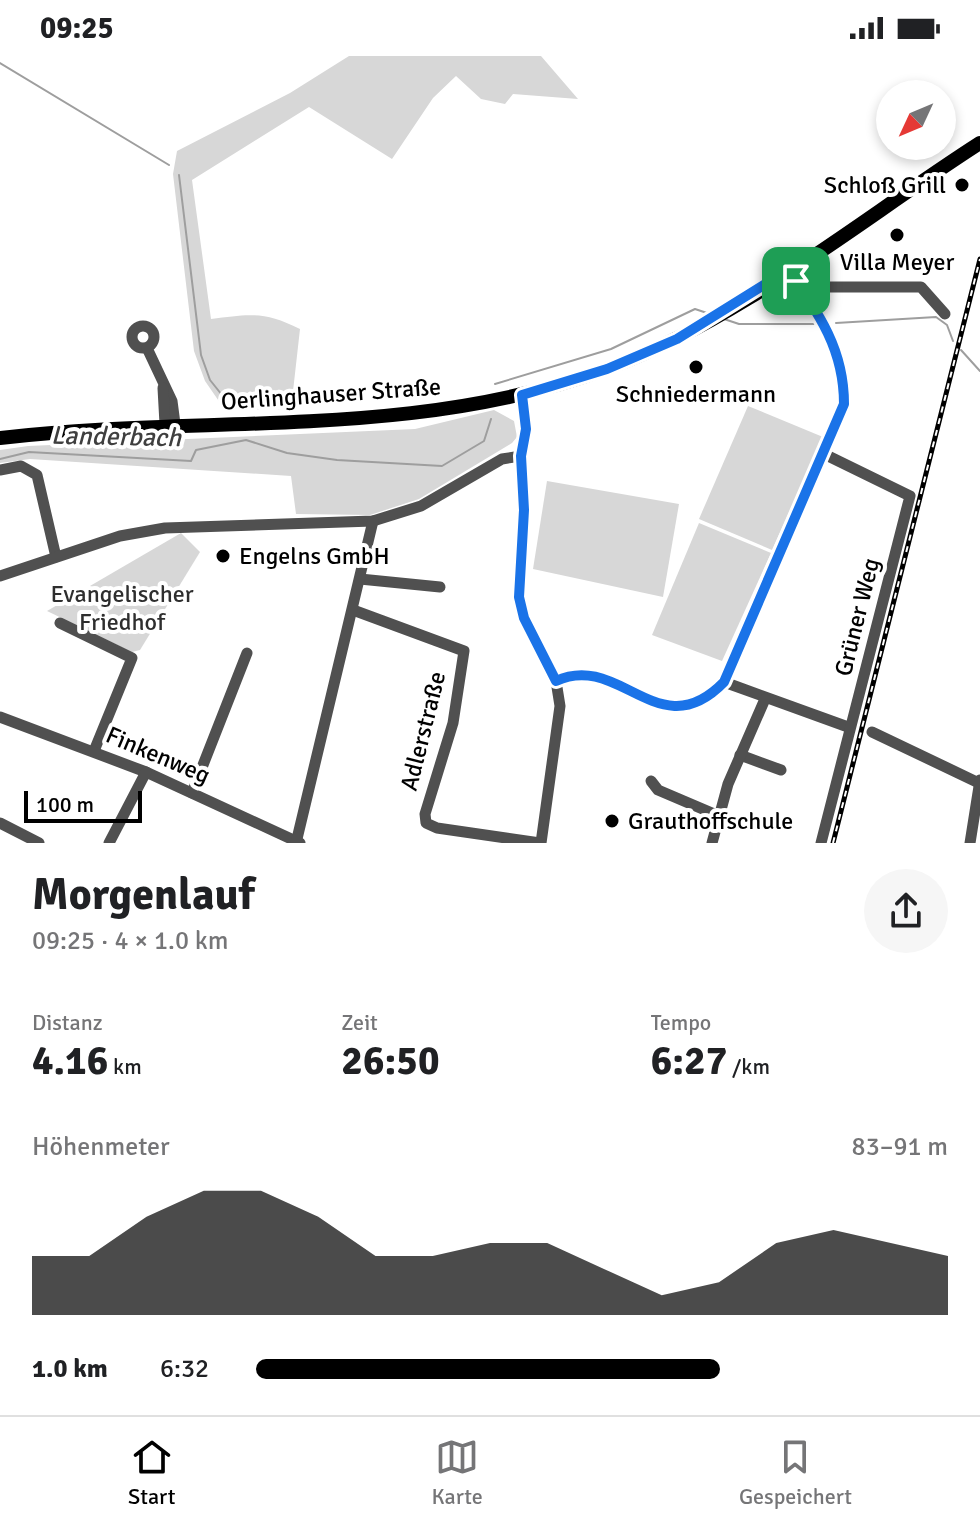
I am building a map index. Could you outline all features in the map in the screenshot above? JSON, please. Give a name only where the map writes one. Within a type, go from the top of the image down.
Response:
[{"type":"main road","name":"Oerlinghauser Straße","points":[[0,438],[170,424],[382,418],[437,412],[522,395],[607,369],[707,323],[980,143]]},
{"type":"street","points":[[556,681],[583,672],[665,705],[688,707],[708,699],[724,682],[844,404],[843,373],[829,333],[788,270]]},
{"type":"street","points":[[800,287],[921,287],[945,314]]},
{"type":"street","points":[[147,348],[163,388],[170,424]]},
{"type":"street","points":[[522,395],[526,429],[521,456],[524,510],[519,597],[524,618],[556,681],[560,706],[541,843]]},
{"type":"street","name":"Grüner Weg","points":[[821,843],[848,727],[859,700],[910,496],[822,453]]},
{"type":"street","points":[[0,576],[120,536],[165,528],[373,521],[421,506],[502,459],[521,456]]},
{"type":"street","points":[[0,470],[21,466],[37,475],[56,557]]},
{"type":"street","points":[[297,843],[373,521]]},
{"type":"street","points":[[360,579],[440,587]]},
{"type":"street","name":"Adlerstraße","points":[[353,610],[464,651],[453,723],[425,814],[426,823],[541,843]]},
{"type":"street","points":[[60,623],[136,655],[94,751]]},
{"type":"street","points":[[192,793],[247,653]]},
{"type":"street","points":[[724,682],[848,727]]},
{"type":"street","points":[[712,843],[740,755],[765,699]]},
{"type":"street","name":"Finkenweg","points":[[0,717],[146,772],[297,843]]},
{"type":"street","points":[[872,732],[980,781],[970,843]]},
{"type":"street","points":[[740,755],[781,770]]},
{"type":"street","points":[[109,843],[146,772]]},
{"type":"street","points":[[651,781],[658,790],[719,816]]},
{"type":"street","points":[[0,823],[39,843]]},
{"type":"green space","points":[[349,56],[541,56],[578,99],[513,94],[505,104],[481,99],[456,76],[433,98],[392,159],[309,107],[192,180],[211,319],[256,315],[300,329],[291,409],[225,410],[205,381],[194,351],[173,174],[177,151],[290,93]]},
{"type":"green space","points":[[748,406],[823,437],[772,550],[699,519]]},
{"type":"green space","points":[[494,410],[514,421],[517,437],[512,443],[419,499],[370,515],[296,514],[291,476],[30,459],[0,463],[0,450],[28,446],[415,429]]},
{"type":"green space","points":[[547,481],[679,504],[663,597],[533,569]]},
{"type":"green space","points":[[699,523],[771,553],[722,661],[652,635]]},
{"type":"green space","name":"Evangelischer Friedhof","points":[[181,533],[200,552],[140,650],[132,652],[47,611]]},
{"type":"waterway","points":[[0,63],[169,165]]},
{"type":"waterway","points":[[179,175],[201,355],[210,380],[230,405]]},
{"type":"waterway","name":"Landerbach","points":[[495,384],[611,349],[695,309],[707,313]]},
{"type":"waterway","name":"Landerbach","points":[[836,323],[936,317],[947,325],[953,341]]},
{"type":"waterway","name":"Landerbach","points":[[724,319],[739,324],[814,324]]},
{"type":"waterway","name":"Landerbach","points":[[961,350],[980,371]]},
{"type":"waterway","name":"Landerbach","points":[[0,459],[29,452],[191,461],[196,450],[246,440],[287,453],[337,460],[442,466],[484,441],[491,419]]},
{"type":"railway","points":[[833,843],[980,259]]},
{"type":"place","name":"Schloß Grill","points":[[962,185]]},
{"type":"place","name":"Villa Meyer","points":[[897,235]]},
{"type":"place","name":"Schniedermann","points":[[696,367]]},
{"type":"place","name":"Engelns GmbH","points":[[223,556]]},
{"type":"place","name":"Grauthoffschule","points":[[612,821]]},
{"type":"route","points":[[788,270],[796,281],[838,351],[843,373],[844,404],[724,682],[708,699],[688,707],[665,705],[583,672],[556,681],[524,618],[519,597],[524,510],[521,456],[526,429],[522,395],[607,369],[677,339],[788,270]]}]
